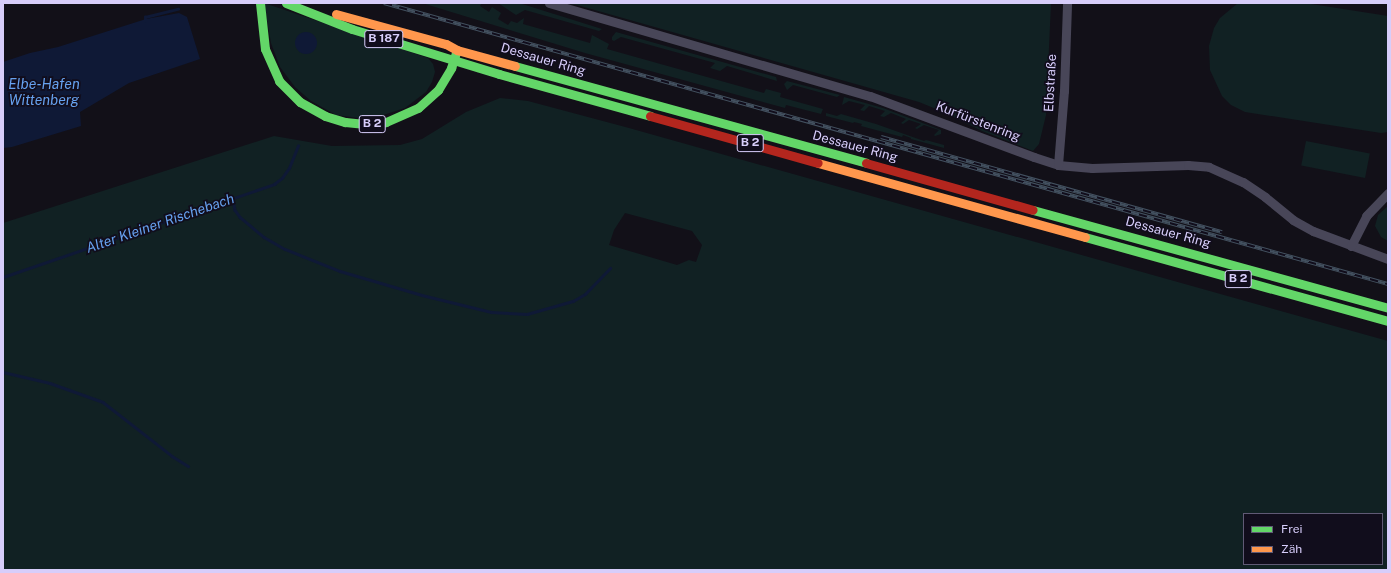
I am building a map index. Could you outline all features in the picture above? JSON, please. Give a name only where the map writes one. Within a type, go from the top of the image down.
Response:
[{"type":"main road","name":"B 2","points":[[260,3],[261,28],[267,57],[275,74],[285,88],[300,102],[316,112],[345,122],[376,123],[394,119],[410,112],[435,94],[457,50]]},
{"type":"main road","name":"Dessauer Ring","points":[[286,3],[339,24],[453,60],[1388,321]]},
{"type":"main road","name":"Dessauer Ring","points":[[316,14],[332,13],[446,44],[457,50],[1388,308]]},
{"type":"street","name":"Kurfürstenring","points":[[549,3],[870,96],[1034,158],[1058,165],[1092,168],[1182,165],[1209,167],[1230,175],[1250,186],[1297,223],[1351,246],[1388,259]]},
{"type":"street","name":"Elbstraße","points":[[1058,165],[1064,91],[1067,3]]},
{"type":"street","points":[[1351,246],[1366,216],[1388,193]]},
{"type":"shaded area","points":[[264,3],[428,58],[433,64],[435,72],[432,82],[426,92],[405,108],[380,116],[358,118],[336,115],[311,101],[295,87],[280,67],[271,43]]},
{"type":"shaded area","points":[[422,3],[482,3],[480,6],[489,12],[492,7],[501,13],[498,19],[508,25],[511,21],[517,23],[524,18],[523,24],[590,43],[592,35],[609,44],[607,49],[764,93],[766,89],[781,93],[780,97],[823,109],[821,114],[786,105],[785,108],[585,53]]},
{"type":"shaded area","points":[[498,3],[519,3],[602,29],[599,31],[525,10],[516,15]]},
{"type":"shaded area","points":[[560,3],[1051,3],[1046,115],[1039,144],[1033,151],[982,131],[919,102],[577,5]]},
{"type":"shaded area","points":[[1238,3],[1305,3],[1388,16],[1388,132],[1381,133],[1245,112],[1231,105],[1222,96],[1210,70],[1209,46],[1214,28],[1220,18]]},
{"type":"shaded area","points":[[616,32],[776,77],[777,81],[727,66],[720,71],[710,68],[715,63],[621,37],[614,41],[612,40],[612,37]]},
{"type":"shaded area","points":[[787,81],[840,95],[837,97],[793,85],[787,90],[784,84]]},
{"type":"shaded area","points":[[844,97],[883,108],[941,130],[941,134],[935,136],[934,135],[939,130],[924,125],[917,129],[915,128],[921,124],[909,120],[903,124],[901,123],[906,119],[891,113],[884,117],[880,116],[885,111],[869,106],[864,111],[860,110],[865,105],[849,101],[842,105]]},
{"type":"shaded area","points":[[500,98],[528,101],[1388,341],[1388,570],[3,570],[3,223],[274,136],[332,146],[400,145],[422,139],[466,112]],"holes":[[[625,213],[692,231],[702,245],[696,262],[689,260],[677,265],[609,245],[614,230]]]},
{"type":"shaded area","points":[[826,113],[837,116],[841,114],[876,124],[924,141],[926,140],[944,145],[944,148],[911,139],[903,135],[902,137],[861,126],[862,124],[826,116]]},
{"type":"shaded area","points":[[1306,141],[1370,153],[1365,178],[1301,166]]},
{"type":"shaded area","points":[[1388,206],[1388,241],[1381,237],[1375,226],[1378,215]]},
{"type":"water","name":"Elbe-Hafen Wittenberg","points":[[179,13],[187,17],[200,59],[129,83],[80,112],[81,126],[12,147],[3,148],[3,62],[30,53],[58,47],[146,19]]},
{"type":"water","points":[[306,32],[314,35],[317,43],[314,51],[306,54],[298,51],[295,43],[298,35]]},
{"type":"waterway","points":[[145,21],[145,17],[178,9]]},
{"type":"waterway","name":"Alter Kleiner Rischebach","points":[[3,277],[274,184],[282,178],[289,168],[298,146]]},
{"type":"waterway","points":[[233,199],[235,210],[240,217],[264,237],[285,249],[340,271],[422,295],[491,312],[527,314],[573,301],[585,294],[610,268]]},
{"type":"waterway","points":[[3,372],[50,383],[103,402],[172,456],[188,466]]},
{"type":"railway","points":[[384,3],[1388,284]]},
{"type":"railway","points":[[881,137],[1222,232]]},
{"type":"traffic: fast","points":[[260,3],[265,49],[279,81],[300,102],[325,116],[345,122],[365,124],[386,122],[418,108],[438,90],[451,68],[456,53]]},
{"type":"traffic: fast","points":[[286,3],[352,29],[499,74],[650,116]]},
{"type":"traffic: fast","points":[[515,66],[866,163]]},
{"type":"traffic: fast","points":[[1033,210],[1388,308]]},
{"type":"traffic: fast","points":[[1085,237],[1388,321]]},
{"type":"traffic: slow","points":[[336,14],[446,44],[457,50],[515,66]]},
{"type":"traffic: slow","points":[[818,163],[1085,237]]},
{"type":"traffic: jam","points":[[650,116],[818,163]]},
{"type":"traffic: jam","points":[[866,163],[1033,210]]}]
